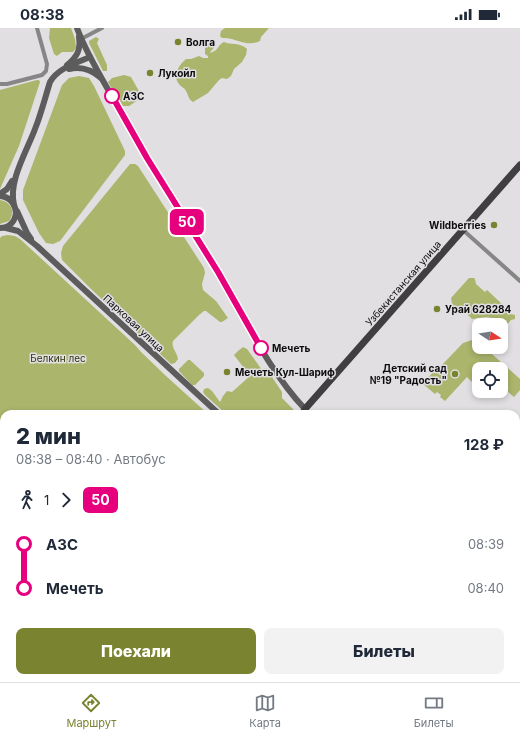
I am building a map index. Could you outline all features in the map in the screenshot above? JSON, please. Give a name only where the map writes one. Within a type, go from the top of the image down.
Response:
[{"type":"main road","points":[[77,30],[90,57],[147,158],[218,272],[253,336],[302,410]]},
{"type":"main road","points":[[2,228],[14,221],[16,213],[12,193],[20,167],[35,130],[50,82],[59,71],[72,61],[79,51],[77,30]]},
{"type":"main road","points":[[59,71],[90,57]]},
{"type":"main road","points":[[59,71],[73,68],[83,68],[94,73],[103,80]]},
{"type":"main road","name":"Узбекистанская улица","points":[[305,410],[520,165]]},
{"type":"main road","points":[[0,195],[7,190],[20,167]]},
{"type":"main road","points":[[0,195],[7,198],[15,206]]},
{"type":"main road","name":"Парковая улица","points":[[15,206],[26,233],[37,246]]},
{"type":"main road","name":"Парковая улица","points":[[2,228],[18,231],[37,246],[215,410]]},
{"type":"street","points":[[0,84],[7,84],[42,74],[47,68],[37,28]]},
{"type":"street","points":[[82,39],[102,28]]},
{"type":"street","points":[[463,230],[520,281]]},
{"type":"green space","points":[[50,28],[71,28],[75,39],[76,48],[73,52],[62,52],[57,56],[54,54],[49,38]]},
{"type":"green space","points":[[225,28],[269,28],[261,37],[260,41],[255,43],[246,43],[222,38],[220,36],[221,31]]},
{"type":"green space","points":[[96,37],[99,39],[97,43],[107,65],[107,71],[103,71],[89,43],[89,41]]},
{"type":"green space","points":[[212,40],[215,40],[216,44],[210,53],[224,42],[238,44],[244,47],[247,49],[246,55],[242,62],[234,69],[231,76],[227,79],[222,78],[219,80],[208,93],[193,102],[189,99],[185,90],[177,81],[177,70],[186,59],[199,56],[208,58],[205,54],[205,48]]},
{"type":"green space","points":[[124,75],[131,77],[140,93],[138,100],[129,106],[122,106],[108,82],[112,78]]},
{"type":"green space","points":[[79,76],[89,78],[94,86],[125,151],[125,155],[60,241],[53,244],[46,243],[39,233],[23,200],[23,190],[62,85],[69,78]]},
{"type":"green space","points":[[37,80],[40,82],[19,146],[0,189],[0,90]]},
{"type":"green space","points":[[130,164],[135,164],[138,166],[204,268],[205,273],[202,284],[203,290],[216,301],[228,318],[220,322],[206,311],[199,315],[173,341],[173,346],[178,359],[175,363],[171,364],[62,260],[61,253],[63,246]]},
{"type":"green space","points":[[0,200],[10,205],[12,214],[9,221],[0,224]]},
{"type":"green space","name":"Белкин лес","points":[[2,236],[15,236],[20,239],[204,410],[0,410],[0,238]]},
{"type":"green space","points":[[469,278],[474,278],[476,284],[485,292],[487,290],[502,304],[501,306],[511,314],[515,315],[515,319],[511,320],[508,324],[508,318],[486,317],[472,319],[463,310],[459,311],[452,304],[451,298]]},
{"type":"green space","points":[[472,340],[472,354],[492,354],[501,362],[472,362],[472,382],[467,377],[445,401],[440,397],[441,395],[437,392],[435,394],[423,384],[439,365],[441,366],[463,343]]},
{"type":"green space","points":[[243,347],[247,349],[262,370],[266,368],[282,392],[282,398],[294,410],[222,410],[205,395],[203,392],[204,389],[208,388],[220,402],[227,391],[232,392],[250,376],[234,355]]},
{"type":"green space","points":[[188,360],[190,360],[204,373],[204,376],[195,385],[192,385],[179,371],[179,369]]},
{"type":"green space","points":[[508,368],[520,379],[520,390],[514,397],[508,392]]},
{"type":"bus line","name":"50","points":[[112,96],[147,158],[218,272],[261,348]]},
{"type":"place","name":"Волга","points":[[178,42]]},
{"type":"place","name":"Лукойл","points":[[150,73]]},
{"type":"place","name":"АЗС","points":[[112,96]]},
{"type":"place","name":"Wildberries","points":[[494,225]]},
{"type":"place","name":"Урай 628284","points":[[437,309]]},
{"type":"place","name":"Мечеть","points":[[261,348]]},
{"type":"place","name":"Мечеть Кул-Шариф","points":[[227,372]]},
{"type":"place","name":"Детский сад №19 \"Радость\"","points":[[455,374]]}]
